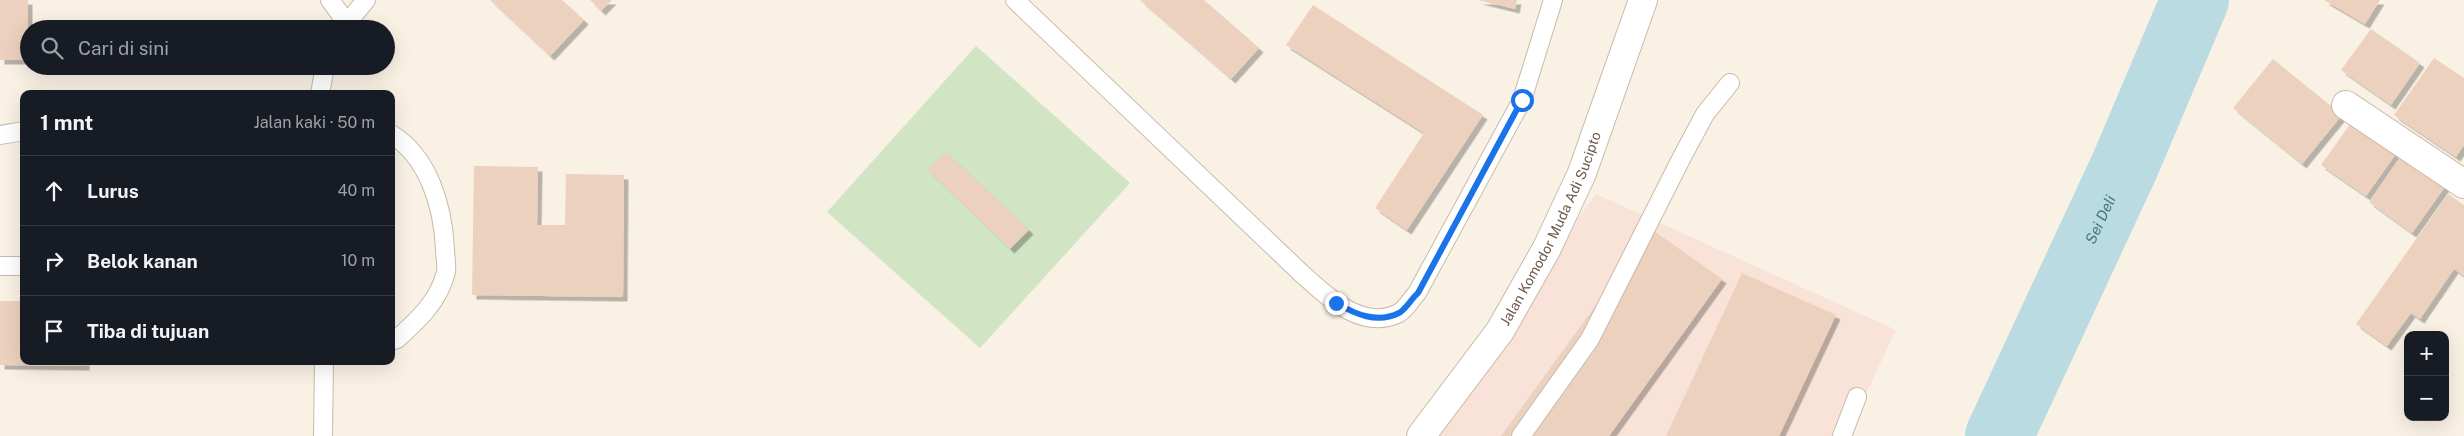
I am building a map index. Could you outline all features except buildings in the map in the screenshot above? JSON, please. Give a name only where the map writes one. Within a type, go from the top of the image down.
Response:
[{"type":"street","name":"Jalan Komodor Muda Adi Sucipto","points":[[1421,436],[1500,331],[1547,248],[1582,173],[1643,0]]},
{"type":"street","points":[[2346,105],[2464,184]]},
{"type":"lane","points":[[330,0],[341,20]]},
{"type":"lane","points":[[348,20],[366,0]]},
{"type":"lane","points":[[1015,0],[1329,297],[1359,316],[1380,318],[1400,312],[1418,293],[1522,100],[1553,0]]},
{"type":"lane","points":[[321,90],[323,75]]},
{"type":"lane","points":[[1521,436],[1590,339],[1705,114],[1730,84]]},
{"type":"lane","points":[[1,133],[20,131]]},
{"type":"lane","points":[[395,137],[424,169],[436,195],[445,239],[446,271],[438,292],[425,314],[395,340]]},
{"type":"lane","points":[[0,266],[20,266]]},
{"type":"lane","points":[[323,436],[324,365]]},
{"type":"lane","points":[[1842,436],[1857,397]]},
{"type":"shaded area","points":[[1596,194],[1896,330],[1846,436],[1418,436]]},
{"type":"green space","points":[[976,46],[1130,183],[980,348],[827,212]]},
{"type":"waterway","name":"Sei Deli","points":[[1999,436],[2125,165],[2195,0]]},
{"type":"route","points":[[1336,303],[1359,316],[1380,318],[1400,312],[1418,293],[1522,100]]}]
